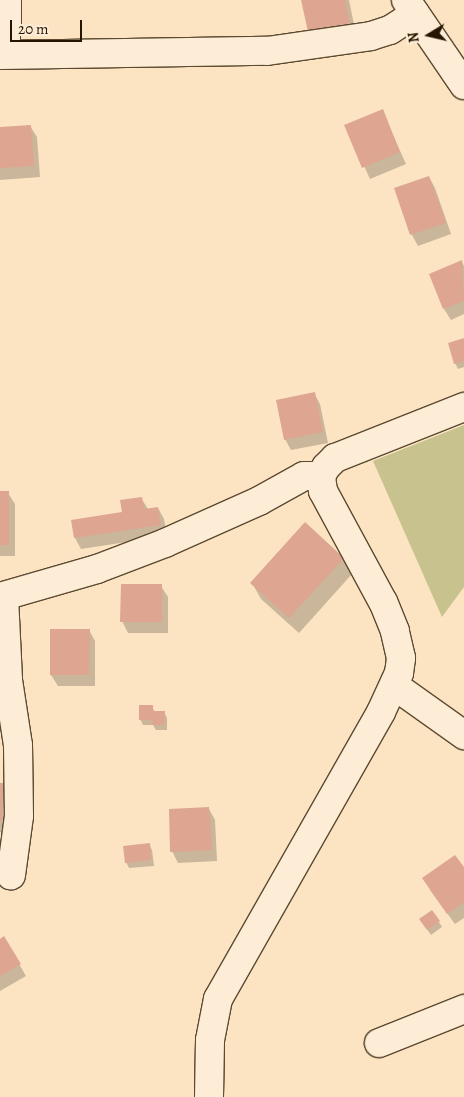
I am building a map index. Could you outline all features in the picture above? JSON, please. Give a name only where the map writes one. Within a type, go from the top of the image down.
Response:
[{"type":"street","points":[[7,0],[3,55],[267,51],[371,36],[390,30],[410,7],[464,86]]},
{"type":"street","points":[[209,1097],[210,1040],[218,999],[395,686],[401,658],[395,631],[383,602],[323,491],[321,476],[326,467],[335,458],[464,407]]},
{"type":"street","points":[[11,876],[19,816],[18,754],[8,680],[2,597],[97,569],[165,543],[259,501],[304,476],[321,476]]},
{"type":"street","points":[[395,686],[464,735]]},
{"type":"street","points":[[379,1043],[464,1009]]},
{"type":"shaded area","points":[[464,425],[464,587],[442,617],[373,461]]},
{"type":"building","points":[[301,0],[345,0],[350,23],[308,32]]},
{"type":"building","points":[[383,109],[400,152],[362,168],[344,125]]},
{"type":"building","points":[[31,125],[34,166],[0,168],[0,127]]},
{"type":"building","points":[[429,176],[446,223],[410,235],[394,188]]},
{"type":"building","points":[[462,260],[464,301],[443,309],[429,274]]},
{"type":"building","points":[[464,338],[464,361],[454,364],[448,343]]},
{"type":"building","points":[[315,392],[323,432],[284,440],[276,400]]},
{"type":"building","points":[[0,491],[9,491],[9,545],[0,545]]},
{"type":"building","points":[[142,497],[144,509],[158,507],[161,525],[74,538],[71,520],[122,512],[120,500]]},
{"type":"building","points":[[305,522],[344,558],[289,618],[250,583]]},
{"type":"building","points":[[121,584],[162,584],[162,622],[120,622]]},
{"type":"building","points":[[50,629],[90,629],[89,675],[50,675]]},
{"type":"building","points":[[139,705],[153,705],[153,711],[165,711],[164,725],[151,725],[152,720],[139,720]]},
{"type":"building","points":[[0,783],[3,783],[2,821],[0,821]]},
{"type":"building","points":[[209,807],[212,850],[170,852],[169,809]]},
{"type":"building","points":[[150,843],[151,860],[125,863],[123,846]]},
{"type":"building","points":[[455,855],[464,867],[464,902],[447,914],[422,878]]},
{"type":"building","points":[[432,910],[440,921],[427,930],[419,919]]},
{"type":"building","points":[[4,936],[21,964],[0,976],[0,939]]}]
